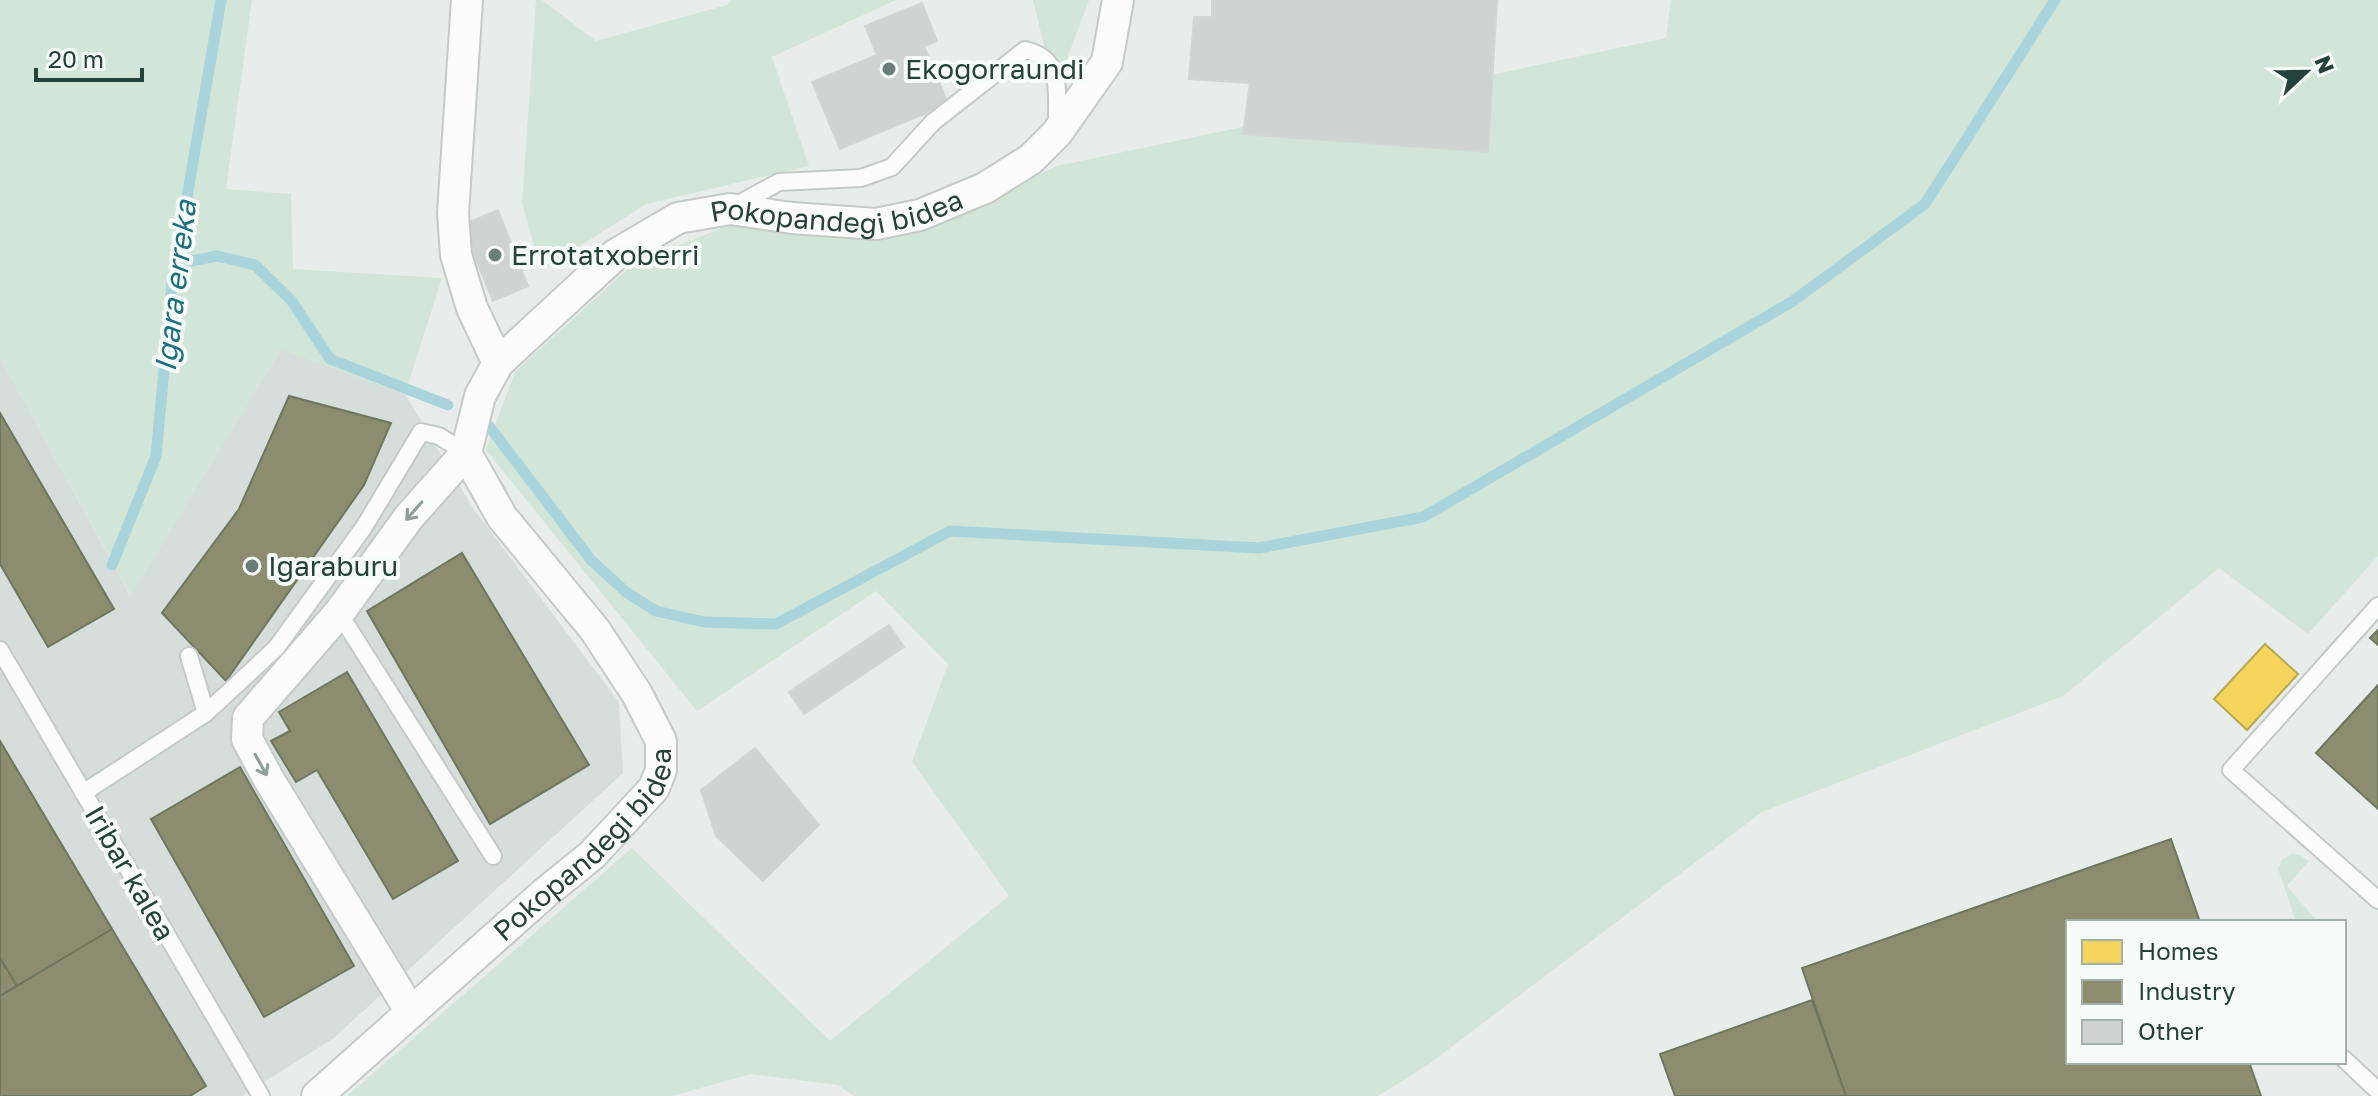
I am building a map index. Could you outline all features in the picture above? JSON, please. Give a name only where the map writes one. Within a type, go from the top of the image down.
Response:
[{"type":"street","points":[[467,0],[453,213],[456,255],[472,308],[498,363]]},
{"type":"street","name":"Pokopandegi bidea","points":[[411,1012],[247,739],[248,718],[339,613],[409,517],[466,453],[480,396],[498,363],[615,255],[678,218],[730,209],[792,218],[876,224],[920,215],[985,188],[1031,159],[1057,133],[1107,62],[1118,0]]},
{"type":"street","name":"Pokopandegi bidea","points":[[317,1096],[592,855],[654,788],[661,770],[661,741],[637,694],[595,630],[502,517],[466,453]]},
{"type":"lane","points":[[730,209],[779,182],[861,178],[892,167],[933,122],[1025,50],[1041,54],[1055,71],[1057,133]]},
{"type":"lane","points":[[83,793],[206,713],[276,648],[364,527],[421,432],[439,436],[466,453]]},
{"type":"lane","points":[[2378,606],[2231,770],[2378,900]]},
{"type":"lane","points":[[339,613],[493,856]]},
{"type":"lane","name":"Iribar kalea","points":[[0,650],[261,1096]]},
{"type":"lane","points":[[189,656],[206,713]]},
{"type":"lane","points":[[2346,1061],[2378,1091]]},
{"type":"shaded area","points":[[281,349],[405,394],[473,508],[619,702],[623,773],[334,1038],[242,1096],[0,1096],[0,357],[130,595]]},
{"type":"green space","points":[[0,0],[252,0],[226,189],[291,194],[293,269],[442,278],[405,394],[281,349],[131,596],[0,357]]},
{"type":"green space","points":[[536,0],[542,0],[596,41],[727,5],[731,0],[896,0],[772,57],[809,166],[646,204],[541,271],[522,203]]},
{"type":"green space","points":[[1033,0],[1089,0],[1055,91]]},
{"type":"green space","points":[[1671,0],[2378,0],[2378,556],[2308,634],[2219,568],[2063,696],[1762,812],[1429,1064],[1378,1096],[854,1096],[838,1085],[751,1074],[672,1096],[347,1096],[632,848],[830,1041],[1009,896],[912,762],[948,664],[876,591],[697,711],[486,450],[515,372],[633,264],[729,225],[912,234],[1057,166],[1666,38]]},
{"type":"green space","points":[[2291,854],[2309,861],[2287,886],[2316,920],[2295,920],[2278,869],[2282,860]]},
{"type":"building: Homes","points":[[2265,644],[2298,674],[2247,730],[2214,699]]},
{"type":"building: Industry","name":"Igaraburu","points":[[289,396],[391,423],[364,485],[226,681],[162,613],[239,509]]},
{"type":"building: Industry","points":[[0,413],[114,609],[48,647],[0,564]]},
{"type":"building: Industry","points":[[462,553],[589,765],[490,824],[367,611]]},
{"type":"building: Industry","points":[[2378,630],[2378,645],[2370,638]]},
{"type":"building: Industry","points":[[347,672],[458,861],[393,899],[317,770],[296,782],[271,741],[290,731],[279,712]]},
{"type":"building: Industry","points":[[2378,685],[2378,809],[2316,753]]},
{"type":"building: Industry","points":[[0,741],[112,929],[17,986],[0,958]]},
{"type":"building: Industry","points":[[240,767],[354,966],[264,1017],[151,819]]},
{"type":"building: Industry","points":[[2171,839],[2199,920],[2066,920],[2066,1064],[2250,1064],[2261,1096],[1846,1096],[1802,968]]},
{"type":"building: Industry","points":[[112,929],[206,1086],[190,1096],[0,1096],[0,996]]},
{"type":"building: Industry","points":[[0,958],[17,986],[0,996]]},
{"type":"building: Industry","points":[[1812,1000],[1846,1096],[1675,1096],[1660,1054]]},
{"type":"building: Other","points":[[1212,0],[1497,0],[1488,152],[1243,134],[1250,83],[1189,79],[1194,17],[1212,17]]},
{"type":"building: Other","name":"Ekogorraundi","points":[[922,3],[937,41],[924,46],[948,104],[840,149],[812,82],[877,55],[865,26]]},
{"type":"building: Other","name":"Errotatxoberri","points":[[498,210],[528,286],[493,301],[462,225]]},
{"type":"building: Other","points":[[889,625],[904,647],[804,714],[789,692]]},
{"type":"building: Other","points":[[755,748],[819,825],[763,881],[716,836],[701,790]]},
{"type":"waterway","name":"Igara erreka","points":[[112,565],[156,456],[172,284],[221,0]]},
{"type":"waterway","points":[[489,426],[591,560],[626,592],[656,611],[704,622],[776,624],[950,531],[1259,548],[1423,517],[1793,301],[1925,204],[2055,0]]},
{"type":"waterway","points":[[175,264],[217,256],[255,265],[291,300],[330,359],[448,405]]},
{"type":"place","name":"Ekogorraundi","points":[[889,69]]},
{"type":"place","name":"Errotatxoberri","points":[[495,255]]},
{"type":"place","name":"Igaraburu","points":[[252,566]]}]
